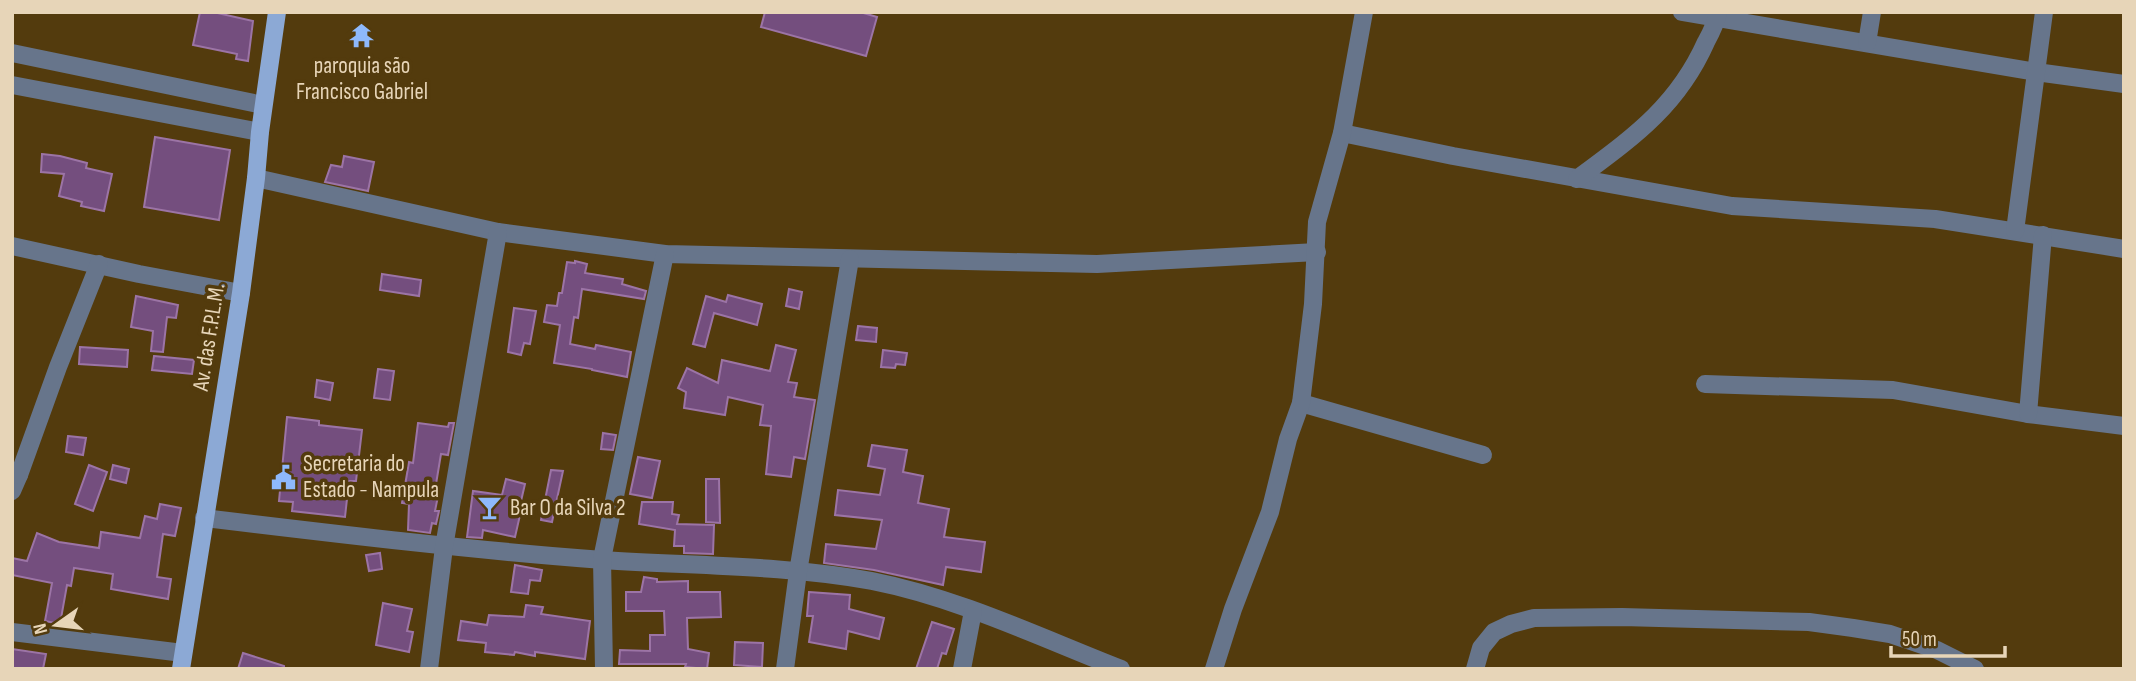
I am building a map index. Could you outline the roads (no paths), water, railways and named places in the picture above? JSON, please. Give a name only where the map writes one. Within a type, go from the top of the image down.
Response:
[{"type":"main road","name":"Av. das F.P.L.M.","points":[[182,661],[241,293],[277,12]]},
{"type":"street","points":[[1214,669],[1233,608],[1270,512],[1288,439],[1301,403],[1313,304],[1317,222],[1342,132],[1364,12]]},
{"type":"street","points":[[1682,12],[1718,15],[2036,72],[2124,84]]},
{"type":"street","points":[[1867,43],[1872,12]]},
{"type":"street","points":[[2015,231],[2045,12]]},
{"type":"street","points":[[1577,179],[1649,124],[1677,92],[1696,66],[1718,15]]},
{"type":"street","points":[[12,53],[263,105]]},
{"type":"street","points":[[12,85],[260,132]]},
{"type":"street","points":[[1342,132],[1453,156],[1732,206],[1935,219],[2124,248]]},
{"type":"street","points":[[256,178],[498,233],[665,254],[1097,264],[1317,252]]},
{"type":"street","points":[[429,669],[444,547],[498,233]]},
{"type":"street","points":[[2028,414],[2043,235]]},
{"type":"street","points":[[12,246],[241,293]]},
{"type":"street","points":[[604,669],[602,559],[665,254]]},
{"type":"street","points":[[785,669],[798,572],[850,259]]},
{"type":"street","points":[[15,479],[99,264]]},
{"type":"street","points":[[1705,384],[1893,390],[2028,414],[2124,426]]},
{"type":"street","points":[[1301,403],[1483,455]]},
{"type":"street","points":[[204,518],[444,547],[798,572],[883,584],[922,593],[973,611],[1121,669]]},
{"type":"street","points":[[962,669],[973,611]]},
{"type":"street","points":[[1475,669],[1481,648],[1493,632],[1511,624],[1534,618],[1610,617],[1809,622],[1853,628],[1890,634],[1937,650],[1975,669]]},
{"type":"street","points":[[12,632],[182,661]]},
{"type":"place","name":"paroquia são Francisco Gabriel","points":[[362,36]]},
{"type":"place","name":"Secretaria do Estado - Nampula","points":[[283,477]]},
{"type":"place","name":"Bar O da Silva 2","points":[[490,508]]}]
